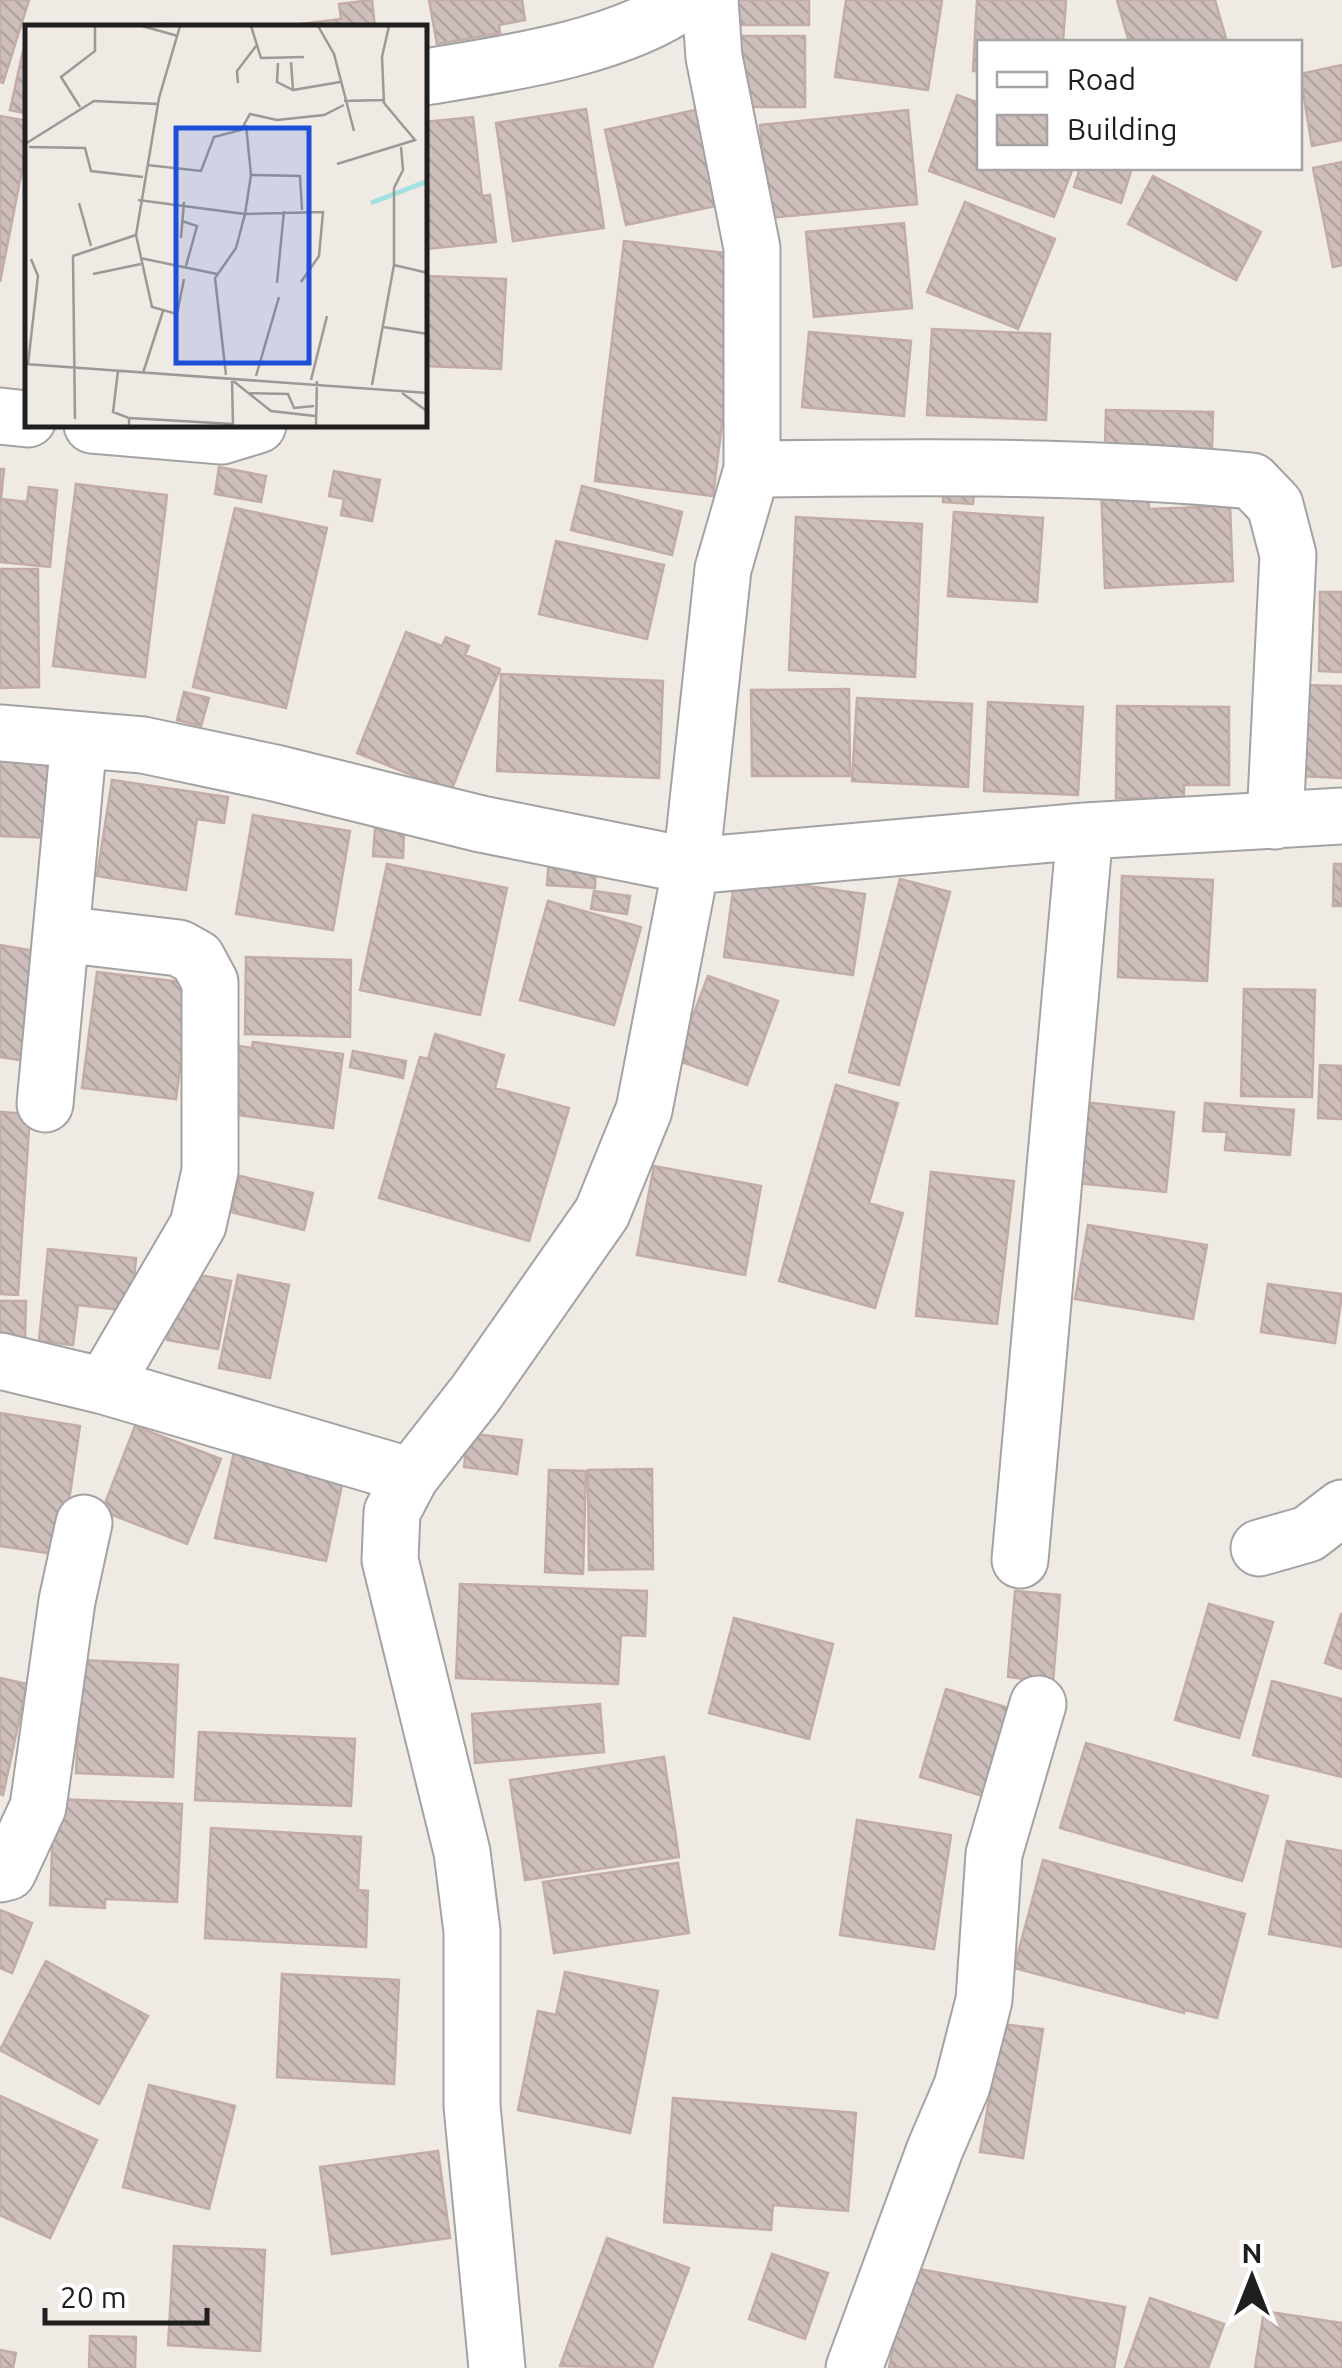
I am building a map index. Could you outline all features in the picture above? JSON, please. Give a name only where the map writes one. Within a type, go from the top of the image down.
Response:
[{"type":"street","points":[[428,77],[532,60],[657,20],[686,0]]},
{"type":"street","points":[[496,2368],[472,2106],[472,1931],[462,1852],[390,1560],[392,1512],[410,1476],[476,1393],[602,1212],[644,1110],[692,866],[723,569],[752,469],[752,248],[714,57],[710,0]]},
{"type":"street","points":[[0,416],[25,419]]},
{"type":"street","points":[[127,428],[222,436],[248,428]]},
{"type":"street","points":[[752,469],[946,466],[1116,470],[1252,482],[1275,505],[1288,555],[1275,821]]},
{"type":"street","points":[[0,733],[143,745],[480,824],[692,866],[1085,831],[1342,816]]},
{"type":"street","points":[[45,1104],[78,740]]},
{"type":"street","points":[[1020,1560],[1085,831]]},
{"type":"street","points":[[61,934],[179,948],[197,958],[210,982],[210,1171],[198,1225],[104,1386]]},
{"type":"street","points":[[0,1360],[104,1386],[410,1476]]},
{"type":"street","points":[[1260,1548],[1308,1534],[1342,1508]]},
{"type":"street","points":[[0,1874],[8,1872],[38,1807],[67,1601],[84,1523]]},
{"type":"street","points":[[854,2368],[934,2148],[962,2086],[984,2000],[994,1854],[1038,1704]]},
{"type":"building","points":[[0,0],[29,0],[3,83],[0,82]]},
{"type":"building","points":[[372,0],[375,25],[292,25],[341,19],[339,4]]},
{"type":"building","points":[[429,0],[522,0],[525,20],[499,25],[500,33],[437,44]]},
{"type":"building","points":[[731,0],[809,0],[809,25],[731,25]]},
{"type":"building","points":[[846,0],[942,0],[928,90],[835,77]]},
{"type":"building","points":[[977,0],[1066,0],[1063,40],[977,40],[977,71],[973,71]]},
{"type":"building","points":[[1117,0],[1215,0],[1226,40],[1128,40]]},
{"type":"building","points":[[733,36],[805,36],[805,107],[733,107]]},
{"type":"building","points":[[23,51],[25,51],[25,113],[10,110]]},
{"type":"building","points":[[1342,65],[1342,140],[1312,146],[1302,74]]},
{"type":"building","points":[[957,95],[977,102],[977,170],[1072,170],[1054,217],[929,171]]},
{"type":"building","points":[[704,108],[725,204],[626,225],[605,130]]},
{"type":"building","points":[[586,109],[604,228],[513,241],[496,123]]},
{"type":"building","points":[[908,110],[917,204],[769,218],[760,125]]},
{"type":"building","points":[[0,116],[25,120],[25,155],[0,282]]},
{"type":"building","points":[[473,117],[482,196],[490,195],[496,242],[428,249],[428,122]]},
{"type":"building","points":[[1342,162],[1342,265],[1333,267],[1313,168]]},
{"type":"building","points":[[1079,170],[1131,170],[1121,203],[1074,187]]},
{"type":"building","points":[[1153,176],[1261,232],[1236,280],[1128,224]]},
{"type":"building","points":[[965,202],[1055,239],[1018,329],[927,292]]},
{"type":"building","points":[[904,223],[912,308],[814,317],[806,232]]},
{"type":"building","points":[[624,241],[743,255],[713,496],[595,481]]},
{"type":"building","points":[[428,276],[506,279],[501,369],[428,366]]},
{"type":"building","points":[[932,329],[1050,334],[1046,420],[927,415]]},
{"type":"building","points":[[809,332],[911,341],[904,416],[802,407]]},
{"type":"building","points":[[1106,410],[1213,412],[1212,450],[1105,447]]},
{"type":"building","points":[[219,467],[266,476],[261,502],[215,494]]},
{"type":"building","points":[[0,469],[4,469],[1,499],[27,502],[29,487],[57,490],[50,567],[0,562]]},
{"type":"building","points":[[334,471],[380,480],[372,521],[341,515],[344,499],[329,496]]},
{"type":"building","points":[[944,477],[975,479],[973,504],[943,502]]},
{"type":"building","points":[[1148,483],[1149,509],[1230,506],[1233,581],[1105,588],[1101,485]]},
{"type":"building","points":[[76,484],[167,495],[145,677],[53,666]]},
{"type":"building","points":[[582,486],[682,512],[672,555],[571,530]]},
{"type":"building","points":[[235,508],[327,528],[286,708],[193,687]]},
{"type":"building","points":[[954,512],[1043,518],[1037,602],[948,596]]},
{"type":"building","points":[[796,517],[922,524],[915,677],[789,670]]},
{"type":"building","points":[[556,541],[664,565],[647,639],[539,614]]},
{"type":"building","points":[[0,569],[38,569],[39,687],[0,688]]},
{"type":"building","points":[[1320,592],[1342,592],[1342,672],[1319,671]]},
{"type":"building","points":[[406,632],[442,646],[446,637],[469,646],[465,655],[500,669],[451,791],[357,753]]},
{"type":"building","points":[[501,674],[663,681],[659,778],[497,771]]},
{"type":"building","points":[[1301,685],[1342,686],[1342,778],[1298,776]]},
{"type":"building","points":[[849,689],[850,776],[752,776],[751,690]]},
{"type":"building","points":[[184,692],[209,698],[201,726],[177,720]]},
{"type":"building","points":[[857,698],[972,704],[968,787],[852,781]]},
{"type":"building","points":[[988,702],[1083,707],[1078,795],[984,791]]},
{"type":"building","points":[[1117,706],[1229,707],[1229,785],[1184,785],[1184,799],[1116,798]]},
{"type":"building","points":[[0,759],[56,763],[52,838],[0,836]]},
{"type":"building","points":[[112,780],[228,797],[224,823],[197,819],[186,890],[97,876]]},
{"type":"building","points":[[253,815],[350,831],[333,930],[236,914]]},
{"type":"building","points":[[375,829],[404,831],[403,858],[373,856]]},
{"type":"building","points":[[549,858],[596,860],[595,888],[547,885]]},
{"type":"building","points":[[387,864],[507,888],[480,1015],[360,990]]},
{"type":"building","points":[[1334,864],[1342,864],[1342,906],[1333,906]]},
{"type":"building","points":[[735,876],[865,894],[853,975],[724,957]]},
{"type":"building","points":[[1122,876],[1213,880],[1207,981],[1118,977]]},
{"type":"building","points":[[900,879],[950,892],[899,1085],[849,1072]]},
{"type":"building","points":[[594,891],[630,896],[627,914],[591,909]]},
{"type":"building","points":[[548,901],[641,927],[614,1025],[520,1000]]},
{"type":"building","points":[[0,945],[52,954],[32,1062],[0,1057]]},
{"type":"building","points":[[246,957],[351,960],[350,1037],[245,1034]]},
{"type":"building","points":[[97,972],[191,983],[176,1099],[82,1088]]},
{"type":"building","points":[[708,976],[778,1001],[747,1085],[676,1060]]},
{"type":"building","points":[[1244,989],[1315,990],[1312,1097],[1241,1096]]},
{"type":"building","points":[[435,1034],[504,1055],[495,1088],[569,1108],[529,1241],[379,1198],[420,1057],[428,1059]]},
{"type":"building","points":[[253,1042],[343,1054],[333,1128],[223,1113],[232,1045],[252,1048]]},
{"type":"building","points":[[353,1051],[406,1061],[403,1078],[350,1067]]},
{"type":"building","points":[[1320,1065],[1342,1066],[1342,1119],[1318,1118]]},
{"type":"building","points":[[836,1085],[898,1103],[869,1203],[903,1213],[875,1308],[779,1281]]},
{"type":"building","points":[[1084,1102],[1174,1112],[1166,1192],[1075,1183]]},
{"type":"building","points":[[1205,1103],[1294,1110],[1290,1155],[1225,1150],[1227,1132],[1203,1131]]},
{"type":"building","points":[[0,1112],[30,1114],[18,1295],[0,1294]]},
{"type":"building","points":[[654,1166],[761,1186],[745,1275],[637,1255]]},
{"type":"building","points":[[931,1172],[1014,1181],[997,1324],[916,1316]]},
{"type":"building","points":[[240,1176],[313,1193],[304,1230],[231,1212]]},
{"type":"building","points":[[1088,1225],[1207,1245],[1193,1319],[1075,1299]]},
{"type":"building","points":[[48,1249],[136,1258],[131,1311],[78,1305],[73,1345],[39,1341]]},
{"type":"building","points":[[179,1271],[231,1281],[218,1349],[167,1340]]},
{"type":"building","points":[[238,1275],[289,1285],[270,1378],[219,1368]]},
{"type":"building","points":[[1268,1284],[1342,1294],[1335,1343],[1261,1332]]},
{"type":"building","points":[[0,1301],[26,1301],[25,1338],[0,1338]]},
{"type":"building","points":[[0,1413],[80,1426],[61,1555],[0,1546]]},
{"type":"building","points":[[135,1426],[221,1459],[187,1544],[102,1511]]},
{"type":"building","points":[[468,1433],[522,1440],[517,1474],[464,1467]]},
{"type":"building","points":[[234,1452],[344,1475],[326,1561],[215,1538]]},
{"type":"building","points":[[652,1469],[653,1569],[589,1570],[588,1470]]},
{"type":"building","points":[[549,1470],[586,1471],[583,1574],[545,1572]]},
{"type":"building","points":[[460,1584],[647,1591],[645,1636],[621,1635],[618,1684],[456,1678]]},
{"type":"building","points":[[1015,1591],[1060,1595],[1053,1682],[1008,1677]]},
{"type":"building","points":[[1209,1604],[1273,1622],[1239,1738],[1175,1720]]},
{"type":"building","points":[[1342,1614],[1342,1669],[1325,1663]]},
{"type":"building","points":[[734,1618],[833,1644],[809,1739],[709,1713]]},
{"type":"building","points":[[81,1660],[178,1665],[173,1777],[76,1773]]},
{"type":"building","points":[[0,1678],[27,1684],[3,1795],[0,1794]]},
{"type":"building","points":[[1272,1681],[1342,1699],[1342,1777],[1253,1755]]},
{"type":"building","points":[[946,1689],[1022,1712],[996,1800],[920,1777]]},
{"type":"building","points":[[600,1704],[604,1752],[475,1763],[472,1714]]},
{"type":"building","points":[[199,1732],[355,1739],[351,1806],[195,1800]]},
{"type":"building","points":[[1086,1743],[1268,1796],[1242,1881],[1060,1828]]},
{"type":"building","points":[[664,1757],[679,1857],[525,1880],[510,1780]]},
{"type":"building","points":[[54,1799],[182,1804],[177,1902],[105,1899],[105,1908],[50,1905]]},
{"type":"building","points":[[857,1820],[951,1835],[934,1949],[840,1935]]},
{"type":"building","points":[[211,1828],[361,1837],[358,1890],[368,1891],[366,1947],[205,1938]]},
{"type":"building","points":[[1287,1841],[1342,1851],[1342,1947],[1269,1934]]},
{"type":"building","points":[[1043,1860],[1245,1914],[1217,2018],[1185,2010],[1184,2013],[1014,1968]]},
{"type":"building","points":[[678,1863],[689,1933],[554,1953],[543,1882]]},
{"type":"building","points":[[0,1910],[32,1923],[12,1973],[0,1968]]},
{"type":"building","points":[[46,1961],[148,2016],[99,2104],[0,2050]]},
{"type":"building","points":[[565,1972],[658,1991],[630,2133],[518,2110],[538,2011],[556,2015]]},
{"type":"building","points":[[282,1974],[399,1980],[394,2084],[277,2077]]},
{"type":"building","points":[[1002,2024],[1043,2029],[1023,2158],[980,2152]]},
{"type":"building","points":[[149,2085],[235,2106],[209,2209],[123,2187]]},
{"type":"building","points":[[0,2096],[97,2140],[50,2238],[0,2215]]},
{"type":"building","points":[[673,2098],[856,2113],[848,2211],[773,2205],[771,2230],[664,2222]]},
{"type":"building","points":[[438,2151],[450,2238],[332,2254],[320,2167]]},
{"type":"building","points":[[607,2238],[689,2268],[652,2368],[560,2366]]},
{"type":"building","points":[[174,2246],[265,2250],[260,2351],[168,2345]]},
{"type":"building","points":[[772,2254],[828,2273],[805,2339],[749,2319]]},
{"type":"building","points":[[908,2267],[1125,2307],[1114,2368],[889,2368]]},
{"type":"building","points":[[1150,2298],[1224,2324],[1208,2368],[1125,2368]]},
{"type":"building","points":[[1264,2311],[1342,2323],[1342,2368],[1255,2368]]},
{"type":"building","points":[[90,2336],[136,2337],[135,2368],[89,2368]]},
{"type":"building","points":[[0,2350],[16,2353],[13,2368],[0,2368]]}]
